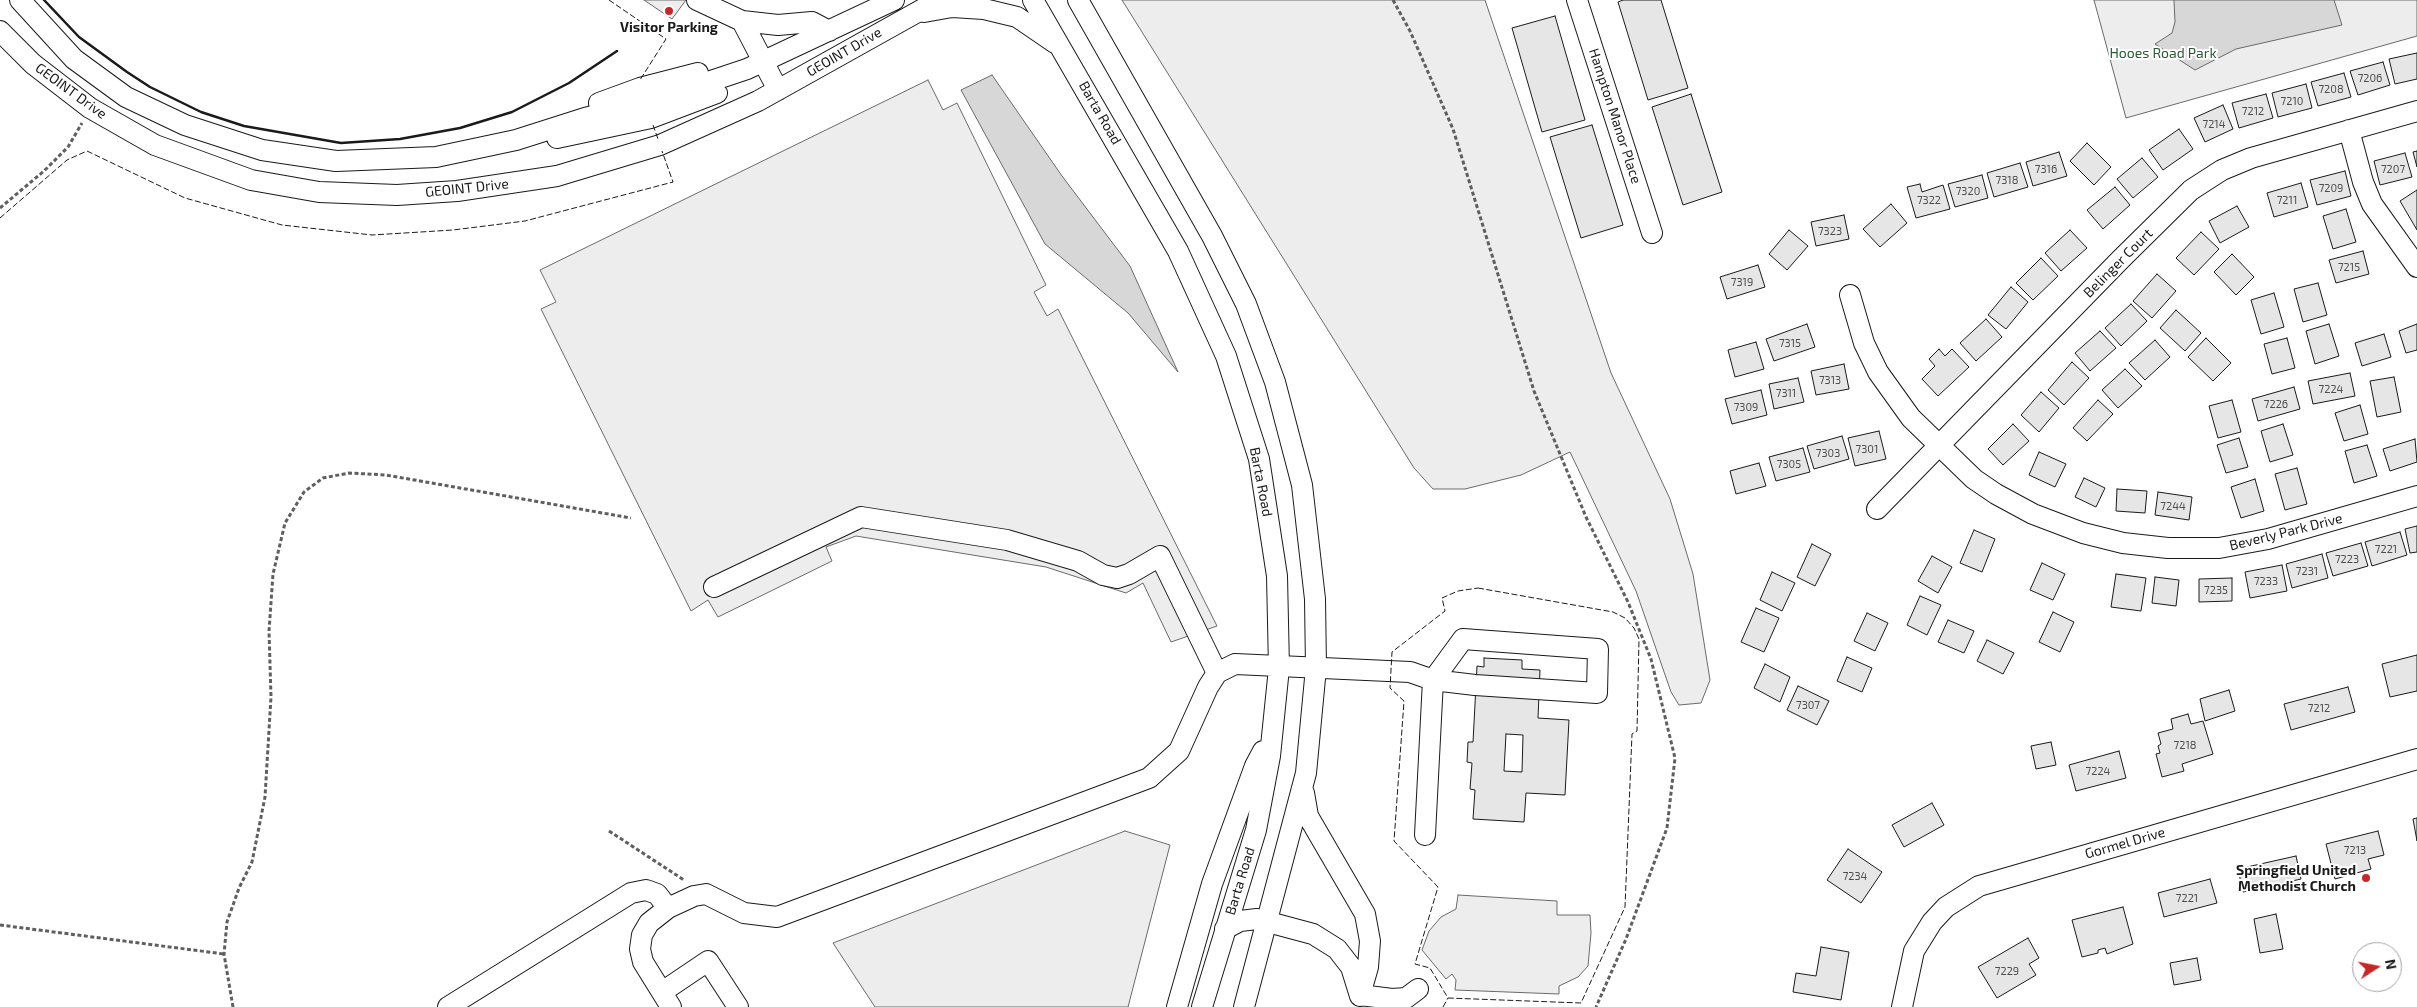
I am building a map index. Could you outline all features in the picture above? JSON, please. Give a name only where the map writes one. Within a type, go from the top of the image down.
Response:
[{"type":"street","name":"GEOINT Drive","points":[[20,0],[74,59],[126,97],[184,126],[262,150],[336,161],[436,157],[516,140],[561,138],[651,118],[729,88],[755,65],[894,0]]},
{"type":"street","points":[[697,0],[742,21],[778,25],[812,22],[829,31]]},
{"type":"street","points":[[864,15],[880,0]]},
{"type":"street","name":"GEOINT Drive","points":[[0,31],[33,64],[90,108],[155,145],[251,180],[319,192],[397,195],[457,192],[557,176],[660,145],[758,101],[939,0]]},
{"type":"street","name":"Barta Road","points":[[1033,0],[1178,250],[1226,356],[1259,459],[1277,576],[1279,668],[1270,756],[1256,830],[1202,1007]]},
{"type":"street","points":[[1078,0],[1212,236],[1246,304],[1275,382],[1302,485],[1315,599],[1316,668],[1306,773],[1244,1007]]},
{"type":"street","name":"Hampton Manor Place","points":[[1577,0],[1652,233]]},
{"type":"street","points":[[912,14],[952,6],[984,9],[1017,17],[1059,46]]},
{"type":"street","points":[[742,21],[755,65],[778,90]]},
{"type":"street","name":"GEOINT Drive","points":[[516,140],[593,106],[640,88],[722,67],[755,65]]},
{"type":"street","name":"Belinger Court","points":[[1877,509],[2191,190],[2222,170],[2251,158],[2417,111]]},
{"type":"street","points":[[2349,130],[2363,182],[2372,204],[2417,266]]},
{"type":"street","name":"Beverly Park Drive","points":[[1850,295],[1864,343],[1878,372],[1911,418],[1974,479],[1996,494],[2033,514],[2083,534],[2123,543],[2168,548],[2219,548],[2268,539],[2417,496]]},
{"type":"street","points":[[714,587],[861,517],[1007,540],[1078,561],[1103,575],[1117,578],[1160,556],[1217,673]]},
{"type":"street","points":[[738,1007],[708,962],[666,1000],[643,962],[640,949],[642,935],[649,923],[668,908],[694,896],[706,894],[744,913],[777,917],[1149,778],[1179,751],[1208,687],[1217,673],[1235,664],[1279,668],[1410,672],[1433,680],[1475,685],[1596,693],[1598,649],[1463,639],[1433,680],[1425,835]]},
{"type":"street","points":[[1177,1007],[1212,884],[1255,766],[1272,734]]},
{"type":"street","name":"Gormel Drive","points":[[1902,1007],[1914,951],[1932,922],[1946,908],[1979,886],[2417,759]]},
{"type":"street","points":[[1303,786],[1308,816],[1365,914],[1370,941],[1368,967],[1358,1001]]},
{"type":"street","points":[[448,1007],[631,894],[646,890],[657,894],[668,908]]},
{"type":"street","points":[[1225,929],[1240,921],[1257,919],[1313,934],[1337,949],[1351,967],[1358,1001]]},
{"type":"street","points":[[1358,1001],[1406,998],[1418,989]]},
{"type":"path","points":[[1393,0],[1410,31],[1453,129],[1534,391],[1586,517],[1628,602],[1651,659],[1675,758],[1667,828],[1626,939],[1596,1007]]},
{"type":"path","points":[[0,208],[68,148],[90,108]]},
{"type":"path","points":[[233,1007],[224,954],[228,922],[239,888],[252,862],[266,797],[271,697],[269,631],[273,574],[285,523],[304,492],[323,478],[349,474],[386,475],[631,518]]},
{"type":"path","points":[[609,831],[706,894]]},
{"type":"path","points":[[0,925],[224,954]]},
{"type":"shaded area","name":"Visitor Parking","points":[[644,0],[686,0],[672,19]]},
{"type":"shaded area","points":[[1122,0],[1485,0],[1611,373],[1670,499],[1693,574],[1710,680],[1701,703],[1679,705],[1671,692],[1636,591],[1570,452],[1521,475],[1465,489],[1433,489],[1414,468]]},
{"type":"shaded area","name":"Hooes Road Park","points":[[2094,0],[2417,0],[2417,36],[2126,118]]},
{"type":"shaded area","points":[[2174,0],[2334,0],[2342,25],[2236,49],[2195,70],[2155,44],[2172,33],[2175,22]]},
{"type":"shaded area","points":[[992,75],[1062,176],[1130,266],[1178,372],[1128,313],[1045,244],[961,90]]},
{"type":"shaded area","points":[[928,80],[943,110],[957,103],[1046,285],[1034,292],[1047,316],[1058,309],[1217,626],[1171,642],[1143,583],[1126,593],[1046,567],[856,536],[826,547],[832,561],[718,617],[708,600],[691,611],[541,309],[556,302],[540,270]]},
{"type":"shaded area","points":[[1125,831],[1170,845],[1128,1007],[875,1007],[833,943]]},
{"type":"shaded area","points":[[1458,895],[1557,901],[1557,915],[1590,915],[1591,933],[1588,966],[1578,977],[1559,986],[1559,994],[1455,990],[1456,980],[1452,974],[1446,979],[1422,950],[1429,931],[1441,917],[1456,909]]},
{"type":"building","points":[[1623,0],[1661,0],[1688,88],[1648,100],[1618,2]]},
{"type":"building","points":[[1555,16],[1585,120],[1542,132],[1512,28]]},
{"type":"building","points":[[2417,53],[2417,79],[2395,84],[2389,59]]},
{"type":"building","points":[[2383,62],[2390,85],[2358,95],[2350,71]]},
{"type":"building","points":[[2344,73],[2351,97],[2318,106],[2311,82]]},
{"type":"building","points":[[2306,84],[2312,108],[2278,117],[2272,93]]},
{"type":"building","points":[[1691,94],[1722,192],[1683,205],[1652,107]]},
{"type":"building","points":[[2266,94],[2273,118],[2239,128],[2232,103]]},
{"type":"building","points":[[2223,105],[2233,129],[2205,142],[2194,118]]},
{"type":"building","points":[[1592,125],[1623,225],[1581,238],[1550,137]]},
{"type":"building","points":[[2179,129],[2193,149],[2163,170],[2149,150]]},
{"type":"building","points":[[2087,143],[2111,167],[2094,185],[2070,161]]},
{"type":"building","points":[[2417,151],[2417,167],[2413,152]]},
{"type":"building","points":[[2059,152],[2067,176],[2033,186],[2026,162]]},
{"type":"building","points":[[2405,153],[2412,177],[2380,185],[2374,161]]},
{"type":"building","points":[[2142,158],[2158,177],[2133,198],[2117,179]]},
{"type":"building","points":[[2020,163],[2028,187],[1994,197],[1987,173]]},
{"type":"building","points":[[2345,171],[2351,196],[2317,205],[2310,180]]},
{"type":"building","points":[[1982,175],[1988,198],[1955,207],[1948,184]]},
{"type":"building","points":[[2301,183],[2308,207],[2274,217],[2267,193]]},
{"type":"building","points":[[1920,184],[1922,192],[1943,185],[1950,209],[1916,218],[1907,187]]},
{"type":"building","points":[[2115,187],[2130,205],[2103,229],[2087,210]]},
{"type":"building","points":[[2417,190],[2417,230],[2400,201]]},
{"type":"building","points":[[1891,204],[1907,223],[1880,247],[1863,229]]},
{"type":"building","points":[[2237,206],[2249,227],[2220,243],[2209,221]]},
{"type":"building","points":[[2346,209],[2356,242],[2333,249],[2323,216]]},
{"type":"building","points":[[1844,215],[1849,239],[1816,246],[1811,222]]},
{"type":"building","points":[[1789,230],[1808,246],[1787,270],[1769,254]]},
{"type":"building","points":[[2070,230],[2087,248],[2061,271],[2045,253]]},
{"type":"building","points":[[2201,232],[2219,249],[2194,275],[2176,258]]},
{"type":"building","points":[[2363,251],[2369,274],[2336,283],[2329,260]]},
{"type":"building","points":[[2232,254],[2254,277],[2236,295],[2214,272]]},
{"type":"building","points":[[2041,258],[2058,276],[2033,300],[2016,283]]},
{"type":"building","points":[[1758,265],[1765,287],[1727,299],[1720,277]]},
{"type":"building","points":[[2157,274],[2176,291],[2152,318],[2133,301]]},
{"type":"building","points":[[2318,283],[2327,315],[2303,322],[2294,289]]},
{"type":"building","points":[[2011,287],[2028,302],[2006,329],[1988,315]]},
{"type":"building","points":[[2274,293],[2284,327],[2261,334],[2251,300]]},
{"type":"building","points":[[2131,304],[2147,321],[2121,346],[2105,328]]},
{"type":"building","points":[[2176,310],[2201,333],[2185,351],[2160,328]]},
{"type":"building","points":[[1986,319],[2002,337],[1976,361],[1960,343]]},
{"type":"building","points":[[1807,324],[1815,347],[1774,361],[1766,339]]},
{"type":"building","points":[[2329,324],[2339,356],[2315,364],[2306,331]]},
{"type":"building","points":[[2417,324],[2417,350],[2406,353],[2399,331]]},
{"type":"building","points":[[2100,331],[2116,348],[2090,371],[2075,353]]},
{"type":"building","points":[[2384,334],[2391,357],[2362,366],[2355,343]]},
{"type":"building","points":[[2206,338],[2231,363],[2213,381],[2188,357]]},
{"type":"building","points":[[2287,338],[2295,368],[2272,374],[2264,344]]},
{"type":"building","points":[[2155,340],[2170,357],[2145,380],[2129,363]]},
{"type":"building","points":[[1756,342],[1764,369],[1735,377],[1728,350]]},
{"type":"building","points":[[1939,349],[1945,356],[1952,349],[1969,367],[1938,396],[1922,379],[1935,366],[1929,359]]},
{"type":"building","points":[[2072,362],[2089,378],[2064,405],[2048,390]]},
{"type":"building","points":[[1844,364],[1849,389],[1816,395],[1811,371]]},
{"type":"building","points":[[2125,369],[2142,386],[2118,408],[2102,390]]},
{"type":"building","points":[[2350,373],[2355,396],[2313,404],[2308,381]]},
{"type":"building","points":[[2394,377],[2401,412],[2377,417],[2370,381]]},
{"type":"building","points":[[1798,378],[1804,402],[1774,409],[1769,384]]},
{"type":"building","points":[[2294,387],[2300,409],[2258,421],[2252,399]]},
{"type":"building","points":[[1761,390],[1767,415],[1732,424],[1725,399]]},
{"type":"building","points":[[2041,392],[2059,408],[2039,432],[2021,415]]},
{"type":"building","points":[[2098,400],[2113,414],[2087,441],[2073,428]]},
{"type":"building","points":[[2232,400],[2241,432],[2218,438],[2209,406]]},
{"type":"building","points":[[2360,405],[2368,434],[2344,441],[2335,413]]},
{"type":"building","points":[[2013,424],[2029,441],[2003,465],[1988,449]]},
{"type":"building","points":[[2283,424],[2293,455],[2270,462],[2261,431]]},
{"type":"building","points":[[1879,431],[1886,459],[1855,466],[1848,438]]},
{"type":"building","points":[[1842,436],[1849,459],[1814,469],[1807,446]]},
{"type":"building","points":[[2239,438],[2248,467],[2226,473],[2217,445]]},
{"type":"building","points":[[2415,439],[2417,462],[2390,471],[2383,449]]},
{"type":"building","points":[[2367,445],[2377,476],[2354,483],[2345,451]]},
{"type":"building","points":[[1803,448],[1810,472],[1776,481],[1769,457]]},
{"type":"building","points":[[2039,452],[2066,464],[2055,487],[2029,475]]},
{"type":"building","points":[[1759,463],[1766,486],[1736,494],[1730,471]]},
{"type":"building","points":[[2297,468],[2307,504],[2285,510],[2275,474]]},
{"type":"building","points":[[2084,478],[2105,488],[2096,507],[2075,497]]},
{"type":"building","points":[[2255,479],[2264,511],[2241,518],[2231,487]]},
{"type":"building","points":[[2117,489],[2147,491],[2145,513],[2116,511]]},
{"type":"building","points":[[2158,492],[2192,497],[2189,520],[2155,515]]},
{"type":"building","points":[[2417,526],[2417,552],[2410,553],[2405,529]]},
{"type":"building","points":[[1974,530],[1995,539],[1982,572],[1960,563]]},
{"type":"building","points":[[2400,532],[2407,555],[2372,566],[2365,542]]},
{"type":"building","points":[[2361,543],[2368,566],[2333,576],[2326,553]]},
{"type":"building","points":[[1812,544],[1831,554],[1815,586],[1797,577]]},
{"type":"building","points":[[2322,554],[2328,578],[2292,588],[2286,564]]},
{"type":"building","points":[[1932,556],[1952,567],[1938,593],[1918,581]]},
{"type":"building","points":[[2042,563],[2065,574],[2053,600],[2030,590]]},
{"type":"building","points":[[2282,565],[2287,591],[2250,598],[2245,572]]},
{"type":"building","points":[[1772,572],[1795,583],[1782,611],[1760,600]]},
{"type":"building","points":[[2116,574],[2146,578],[2141,611],[2111,607]]},
{"type":"building","points":[[2155,577],[2179,580],[2176,606],[2152,603]]},
{"type":"building","points":[[2232,578],[2232,601],[2199,602],[2199,579]]},
{"type":"building","points":[[1920,596],[1941,605],[1927,635],[1907,625]]},
{"type":"building","points":[[1756,608],[1779,618],[1764,652],[1741,642]]},
{"type":"building","points":[[2053,612],[2074,622],[2060,652],[2039,642]]},
{"type":"building","points":[[1867,613],[1888,623],[1875,651],[1854,641]]},
{"type":"building","points":[[1948,620],[1974,631],[1964,653],[1938,642]]},
{"type":"building","points":[[1987,640],[2014,653],[2003,674],[1977,661]]},
{"type":"building","points":[[2417,655],[2417,691],[2390,697],[2382,664]]},
{"type":"building","points":[[1847,657],[1872,668],[1862,692],[1837,681]]},
{"type":"building","points":[[1484,658],[1522,660],[1522,669],[1540,670],[1538,718],[1569,720],[1565,795],[1526,793],[1524,822],[1473,819],[1475,790],[1470,789],[1472,763],[1467,762],[1468,742],[1473,742],[1477,666],[1484,667]],"holes":[[[1506,734],[1523,735],[1522,772],[1504,771]]]},
{"type":"building","points":[[1765,664],[1790,677],[1780,702],[1754,688]]},
{"type":"building","points":[[1798,686],[1829,701],[1817,725],[1787,710]]},
{"type":"building","points":[[2348,687],[2355,712],[2291,730],[2284,704]]},
{"type":"building","points":[[2229,690],[2235,711],[2205,721],[2200,699]]},
{"type":"building","points":[[2188,714],[2191,724],[2203,721],[2213,754],[2182,764],[2184,771],[2162,777],[2156,754],[2160,753],[2158,746],[2161,744],[2158,733],[2173,729],[2171,719]]},
{"type":"building","points":[[2051,742],[2056,765],[2036,769],[2031,746]]},
{"type":"building","points":[[2119,751],[2126,778],[2076,791],[2069,765]]},
{"type":"building","points":[[1932,803],[1944,825],[1904,847],[1892,825]]},
{"type":"building","points":[[2417,818],[2417,841],[2413,819]]},
{"type":"building","points":[[2378,831],[2384,855],[2368,859],[2371,869],[2335,879],[2326,844]]},
{"type":"building","points":[[1848,849],[1882,872],[1861,903],[1827,880]]},
{"type":"building","points":[[2296,856],[2301,879],[2243,892],[2238,869]]},
{"type":"building","points":[[2210,879],[2217,903],[2164,917],[2158,893]]},
{"type":"building","points":[[2123,907],[2133,944],[2107,954],[2105,948],[2098,950],[2098,953],[2082,957],[2072,920]]},
{"type":"building","points":[[2276,914],[2283,949],[2260,953],[2254,919]]},
{"type":"building","points":[[2028,938],[2039,958],[2029,964],[2036,975],[1997,998],[1978,967]]},
{"type":"building","points":[[1821,947],[1849,952],[1841,1000],[1793,992],[1796,973],[1816,976]]},
{"type":"building","points":[[2197,958],[2201,980],[2174,985],[2170,963]]},
{"type":"fence","points":[[609,0],[666,39],[640,80]]},
{"type":"fence","points":[[653,125],[658,139]]},
{"type":"fence","points":[[0,218],[67,160],[87,151],[185,198],[282,225],[372,235],[453,230],[525,221],[673,182],[662,151]]},
{"type":"fence","points":[[1478,588],[1613,612],[1625,618],[1634,628],[1639,639],[1637,731],[1632,734],[1625,907],[1581,1003],[1448,998],[1430,968],[1415,964],[1438,887],[1394,841],[1404,701],[1390,688],[1392,652],[1445,611],[1442,598],[1458,591],[1478,588]]},
{"type":"fence","points":[[1443,1007],[1448,998]]},
{"type":"wall","points":[[44,0],[79,37],[127,72],[150,87],[201,112],[244,126],[341,143],[400,139],[460,128],[512,112],[569,83],[617,51]]},
{"type":"place","name":"Visitor Parking","points":[[669,11]]},
{"type":"place","name":"Springfield United Methodist Church","points":[[2366,878]]}]
